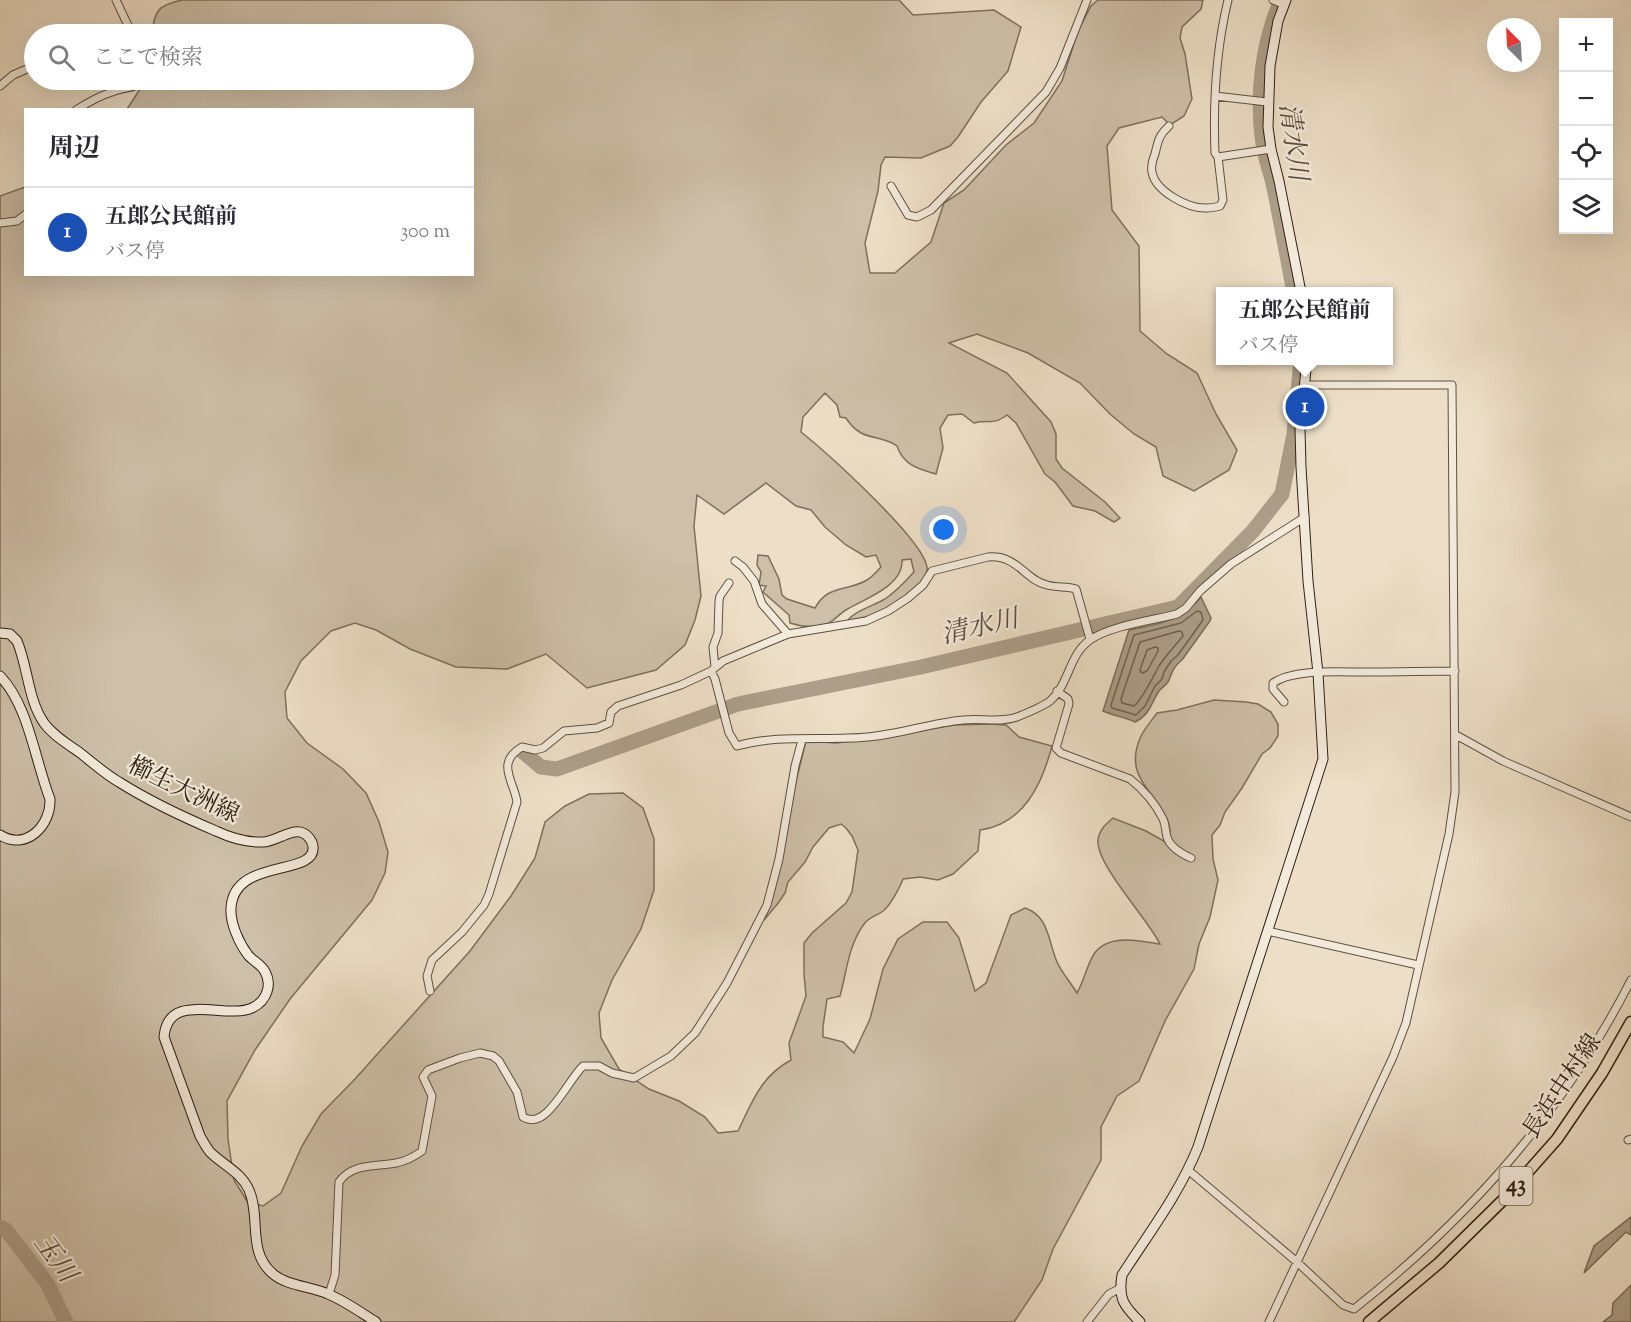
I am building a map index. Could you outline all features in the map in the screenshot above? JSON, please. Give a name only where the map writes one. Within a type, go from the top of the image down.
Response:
[{"type":"main road","points":[[1284,2],[1278,21],[1270,66],[1267,102],[1271,149],[1300,287]]},
{"type":"main road","points":[[1140,1322],[1123,1301],[1119,1289],[1122,1275],[1173,1199],[1200,1142],[1323,759],[1318,673],[1308,581],[1300,429],[1307,365]]},
{"type":"main road","name":"櫛生大洲線","points":[[0,633],[10,634],[17,641],[36,705],[45,724],[62,740],[116,781],[148,800],[237,840],[264,842],[277,840],[293,832],[303,833],[310,838],[313,848],[311,857],[303,863],[255,875],[239,886],[232,899],[232,922],[247,954],[263,969],[268,979],[268,990],[262,1001],[251,1008],[235,1011],[188,1010],[179,1012],[169,1022],[164,1037],[200,1136],[208,1150],[241,1177],[249,1190],[253,1205],[256,1249],[262,1262],[280,1278],[329,1294],[376,1322]]},
{"type":"main road","points":[[0,676],[20,705],[50,799],[51,810],[45,825],[33,836],[7,840],[0,835]]},
{"type":"main road","name":"長浜中村線","points":[[1369,1322],[1439,1263],[1511,1192],[1557,1139],[1602,1072],[1631,1022]]},
{"type":"street","points":[[116,0],[127,24]]},
{"type":"street","points":[[891,186],[908,215],[917,217],[931,210],[1046,92],[1060,68],[1087,0]]},
{"type":"street","points":[[1169,126],[1160,134],[1151,172],[1157,185],[1168,195],[1199,207],[1206,209],[1220,206],[1223,200],[1218,157],[1215,153],[1215,96],[1228,0]]},
{"type":"street","points":[[1274,0],[1284,2]]},
{"type":"street","points":[[0,86],[13,75],[24,70]]},
{"type":"street","points":[[80,108],[118,90]]},
{"type":"street","points":[[1215,96],[1267,102]]},
{"type":"street","points":[[1218,157],[1271,149]]},
{"type":"street","points":[[0,223],[17,221],[24,216]]},
{"type":"street","points":[[1269,1322],[1393,1058],[1406,1023],[1453,812],[1455,792],[1455,545],[1451,448],[1452,385],[1305,385]]},
{"type":"street","points":[[729,582],[719,601],[718,633],[713,647],[713,669],[729,733],[736,746],[753,741],[871,737],[964,720],[1005,720],[1050,701],[1058,691],[1075,658],[1090,639],[1111,630],[1177,614],[1231,564],[1305,517]]},
{"type":"street","points":[[430,991],[427,976],[432,960],[462,932],[484,905],[489,894],[517,802],[507,774],[510,759],[522,747],[535,750],[543,748],[564,731],[597,728],[609,723],[611,712],[618,706],[681,685],[713,669],[723,661],[788,634],[866,621],[908,598],[923,585],[932,571],[997,556],[1012,562],[1045,585],[1076,589],[1090,639]]},
{"type":"street","points":[[735,561],[754,581],[762,604],[788,634]]},
{"type":"street","points":[[1284,702],[1273,689],[1273,683],[1290,676],[1318,673],[1455,671]]},
{"type":"street","points":[[1058,691],[1068,699],[1069,704],[1056,748],[1061,753],[1130,779],[1152,800],[1163,819],[1170,842],[1180,853],[1191,858]]},
{"type":"street","points":[[1456,735],[1503,761],[1631,817]]},
{"type":"street","points":[[329,1294],[335,1275],[339,1182],[345,1173],[356,1168],[398,1163],[411,1159],[422,1151],[432,1096],[423,1077],[428,1070],[480,1053],[493,1056],[499,1061],[517,1092],[523,1117],[534,1121],[540,1119],[550,1108],[574,1074],[583,1066],[599,1066],[612,1073],[634,1078],[670,1056],[695,1033],[727,983],[767,905],[779,860],[795,766],[802,740]]},
{"type":"street","points":[[1268,931],[1418,965]]},
{"type":"street","points":[[1188,1170],[1297,1262],[1343,1305],[1354,1309],[1436,1240],[1529,1140],[1586,1059],[1631,981]]},
{"type":"street","points":[[1087,1322],[1109,1294],[1119,1289]]},
{"type":"shaded area","points":[[182,0],[899,0],[913,15],[994,10],[1021,27],[1008,71],[981,102],[950,146],[921,158],[885,157],[881,165],[878,191],[865,243],[870,273],[895,273],[931,242],[944,203],[964,190],[1006,145],[1034,123],[1062,81],[1078,31],[1091,6],[1098,0],[1203,0],[1201,9],[1182,27],[1180,38],[1185,54],[1192,99],[1184,116],[1170,125],[1162,117],[1119,128],[1107,146],[1112,210],[1139,246],[1140,331],[1167,354],[1197,373],[1216,414],[1237,450],[1229,470],[1194,491],[1163,476],[1156,447],[1134,434],[1110,414],[1080,383],[1028,353],[977,334],[949,343],[1007,373],[1051,422],[1056,434],[1056,459],[1062,468],[1105,502],[1120,518],[1114,522],[1095,511],[1073,506],[1055,482],[1045,474],[1016,423],[1007,415],[994,421],[974,423],[962,414],[948,415],[940,428],[943,448],[936,474],[907,462],[897,446],[890,442],[858,431],[846,418],[840,417],[837,405],[825,393],[803,417],[801,432],[851,476],[892,517],[921,554],[927,567],[922,581],[889,607],[868,616],[847,621],[860,611],[885,599],[901,586],[914,572],[911,559],[902,560],[897,577],[882,591],[846,610],[829,623],[808,626],[790,623],[789,615],[763,592],[766,586],[759,585],[761,572],[757,565],[758,555],[768,556],[779,579],[782,595],[787,599],[815,608],[826,595],[860,584],[873,576],[881,567],[876,555],[866,557],[846,545],[825,527],[811,510],[796,506],[766,483],[724,514],[697,495],[694,526],[701,596],[685,645],[656,670],[587,688],[546,654],[507,669],[456,667],[410,649],[376,630],[355,623],[331,631],[301,661],[285,692],[287,718],[307,743],[343,769],[366,793],[379,822],[388,852],[385,873],[372,900],[290,999],[255,1050],[227,1101],[228,1139],[234,1180],[247,1201],[263,1206],[281,1193],[302,1146],[321,1114],[470,951],[511,896],[535,858],[545,822],[565,806],[589,794],[623,793],[643,808],[654,839],[654,890],[641,929],[612,980],[599,1013],[601,1038],[619,1069],[649,1089],[679,1101],[705,1117],[718,1133],[738,1131],[758,1091],[772,1074],[791,1060],[789,1043],[806,996],[804,943],[846,903],[852,892],[858,850],[852,836],[841,824],[829,828],[813,847],[805,862],[788,882],[779,902],[764,920],[770,906],[806,741],[836,743],[954,725],[991,724],[1006,725],[1019,737],[1052,746],[1043,774],[1029,800],[1008,820],[980,830],[978,851],[953,874],[938,880],[920,877],[903,879],[886,909],[864,924],[851,950],[840,996],[827,999],[823,1027],[823,1037],[843,1042],[854,1053],[870,1019],[883,969],[898,939],[923,922],[947,922],[959,938],[975,991],[986,983],[1011,915],[1025,908],[1039,917],[1043,923],[1057,962],[1077,993],[1094,954],[1100,947],[1107,943],[1125,940],[1160,944],[1105,863],[1098,840],[1101,830],[1113,818],[1146,831],[1169,844],[1170,830],[1166,818],[1145,787],[1136,765],[1136,752],[1141,736],[1157,713],[1214,700],[1258,704],[1271,712],[1278,724],[1278,736],[1270,748],[1262,754],[1212,835],[1213,859],[1218,880],[1210,917],[1199,944],[1194,969],[1165,1021],[1139,1081],[1117,1096],[1101,1127],[1101,1160],[1053,1249],[1042,1280],[1014,1322],[0,1322],[0,196],[24,187],[24,276],[474,276],[474,108],[128,108],[139,90],[474,90],[474,24],[153,24],[156,14],[168,4]]},
{"type":"water","points":[[1201,597],[1211,618],[1210,621],[1175,667],[1168,682],[1159,691],[1147,712],[1135,722],[1103,711],[1129,630],[1177,617]]},
{"type":"water","points":[[1631,1217],[1631,1235],[1626,1232],[1584,1273],[1594,1246]]},
{"type":"water","points":[[1631,1285],[1631,1322],[1603,1322],[1612,1315],[1613,1303]]},
{"type":"waterway","name":"清水川","points":[[1281,0],[1265,52],[1260,107],[1264,150],[1274,188],[1293,287]]},
{"type":"waterway","name":"清水川","points":[[522,751],[541,767],[557,769],[738,704],[921,667],[1178,607],[1253,531],[1282,494],[1294,434],[1301,365]]},
{"type":"waterway","name":"玉川","points":[[0,1227],[6,1230],[47,1283],[66,1322]]},
{"type":"place","name":"五郎公民館前","points":[[1305,407]]}]
